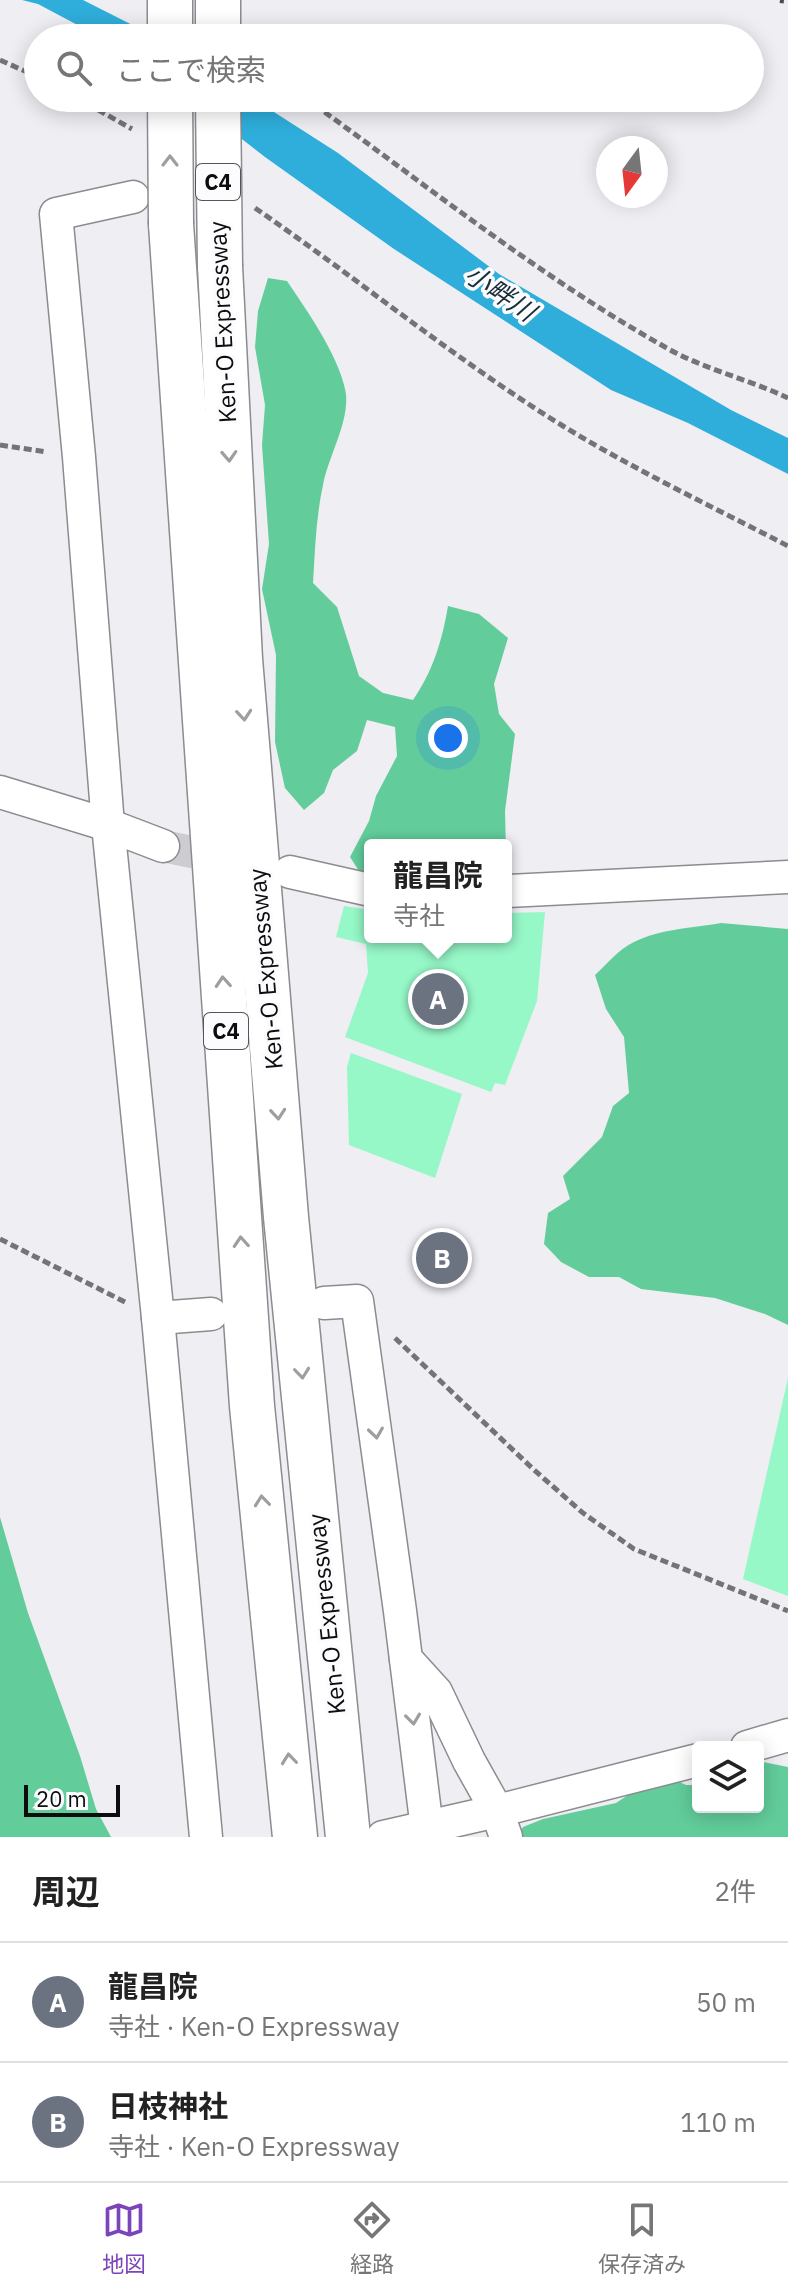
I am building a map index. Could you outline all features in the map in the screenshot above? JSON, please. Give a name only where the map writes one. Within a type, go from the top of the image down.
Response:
[{"type":"highway","points":[[170,0],[170,24]]},
{"type":"highway","points":[[218,0],[218,24]]},
{"type":"highway","name":"Ken-O Expressway","points":[[170,112],[171,224],[252,1406],[295,1837]]},
{"type":"highway","name":"Ken-O Expressway","points":[[218,112],[220,266],[241,675],[286,1217],[348,1837]]},
{"type":"street","points":[[133,197],[56,214],[108,825],[206,1837]]},
{"type":"street","points":[[0,792],[108,825],[163,846]]},
{"type":"street","points":[[290,872],[364,889]]},
{"type":"street","points":[[512,891],[788,877]]},
{"type":"street","points":[[324,1303],[357,1301],[427,1832]]},
{"type":"street","points":[[158,1318],[211,1314]]},
{"type":"street","points":[[406,1659],[436,1692],[502,1824]]},
{"type":"street","points":[[764,1742],[788,1735]]},
{"type":"street","points":[[383,1837],[502,1824],[692,1762]]},
{"type":"path","points":[[0,60],[24,71]]},
{"type":"path","points":[[102,112],[133,129]]},
{"type":"path","points":[[324,112],[507,247],[606,311],[667,348],[788,398]]},
{"type":"path","points":[[248,202],[486,376],[564,427],[788,546]]},
{"type":"path","points":[[0,445],[79,457]]},
{"type":"path","points":[[0,1239],[158,1318]]},
{"type":"path","points":[[357,1301],[583,1513],[634,1549],[788,1611]]},
{"type":"green space","points":[[268,278],[287,281],[328,347],[345,389],[345,412],[321,497],[313,583],[337,607],[359,676],[383,693],[413,700],[436,655],[448,606],[479,614],[508,638],[494,684],[499,714],[515,734],[505,811],[506,839],[364,839],[363,877],[350,857],[397,756],[395,727],[367,720],[357,751],[333,770],[324,793],[304,810],[285,788],[275,742],[276,655],[262,589],[269,544],[262,445],[265,405],[255,347],[258,311]]},
{"type":"green space","points":[[344,906],[364,909],[364,943],[512,943],[512,913],[545,912],[537,1001],[505,1085],[495,1083],[491,1092],[345,1037],[368,973],[366,944],[336,937]]},
{"type":"green space","points":[[721,923],[788,929],[788,1325],[715,1298],[641,1289],[619,1277],[589,1277],[561,1262],[544,1244],[548,1213],[570,1199],[563,1176],[602,1137],[613,1106],[629,1093],[624,1037],[606,1009],[595,975],[634,942],[666,932]]},
{"type":"green space","points":[[351,1053],[462,1094],[435,1178],[349,1145],[347,1067]]},
{"type":"green space","points":[[788,1378],[788,1596],[743,1579]]},
{"type":"green space","points":[[0,1517],[28,1613],[96,1809],[111,1837],[0,1837]]},
{"type":"green space","points":[[764,1762],[788,1767],[788,1837],[517,1837],[523,1827],[543,1819],[616,1803],[631,1793],[676,1780],[692,1785],[692,1813],[764,1813]]},
{"type":"water","points":[[22,0],[83,0],[130,24],[76,24],[38,4]]},
{"type":"water","name":"小畔川","points":[[207,112],[274,112],[338,153],[499,274],[731,410],[788,438],[788,474],[688,423],[611,390],[394,249]]},
{"type":"tunnel","points":[[163,846],[235,861]]},
{"type":"railway","points":[[780,0],[788,1]]},
{"type":"place","name":"龍昌院","points":[[438,999]]},
{"type":"place","name":"日枝神社","points":[[442,1258]]}]
